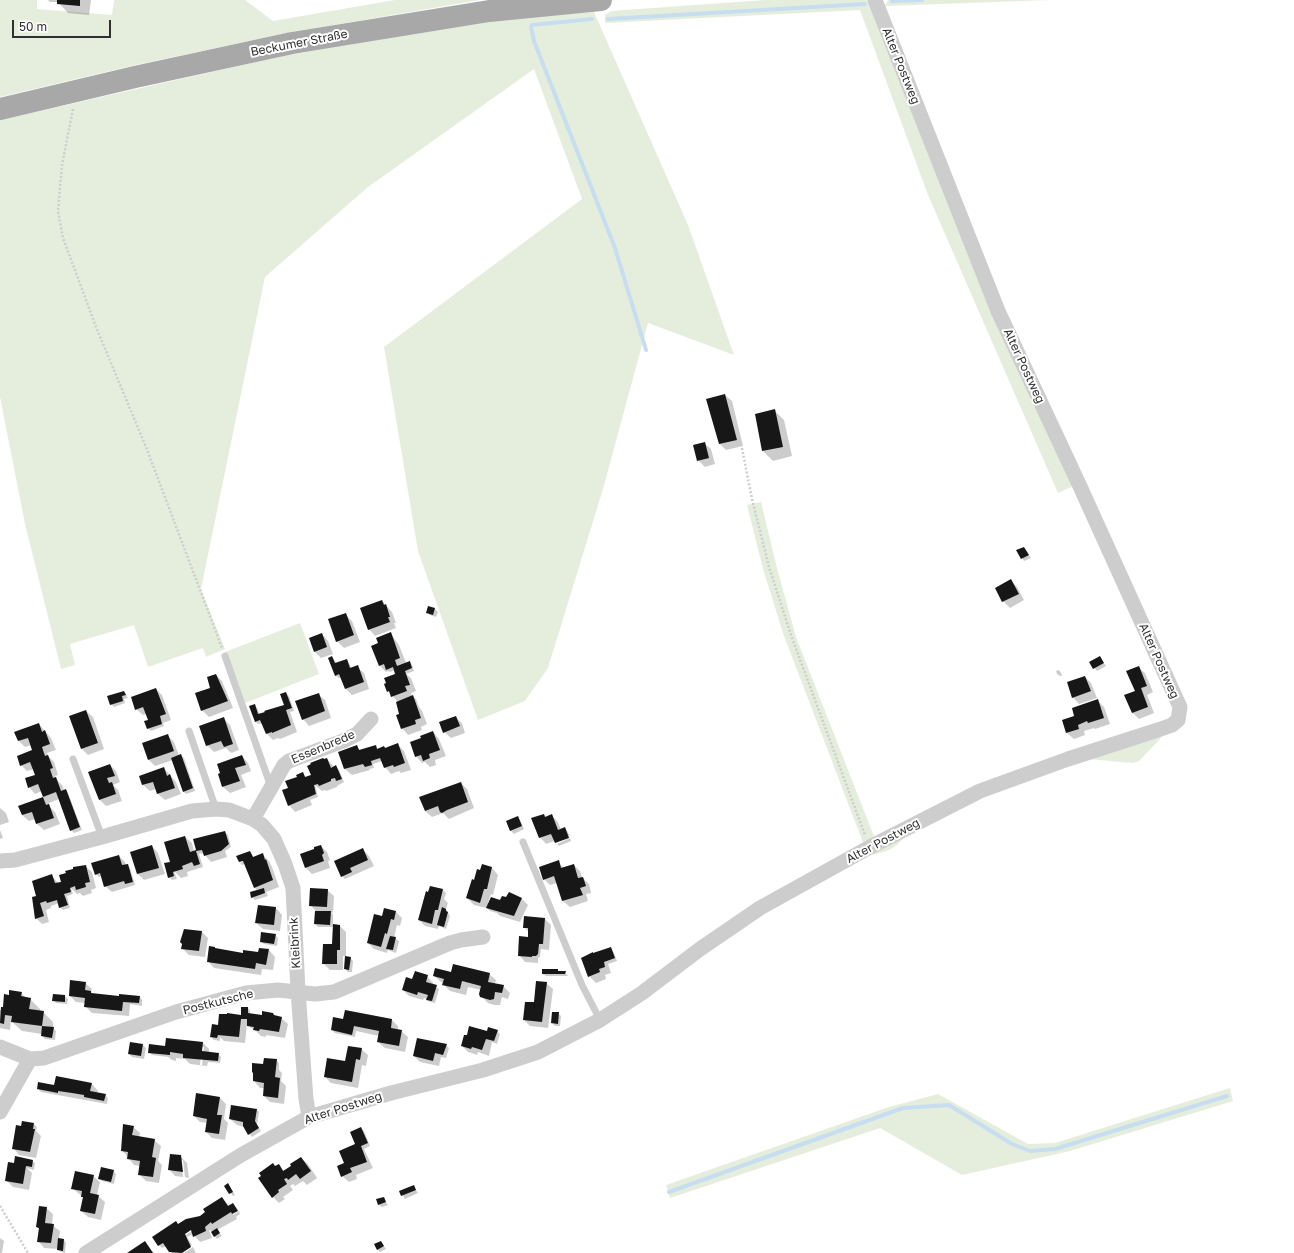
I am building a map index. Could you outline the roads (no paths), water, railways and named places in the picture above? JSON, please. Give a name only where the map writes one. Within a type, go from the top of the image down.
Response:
[{"type":"main road","name":"Beckumer Straße","points":[[0,109],[292,43],[489,11],[601,0]]},
{"type":"street","name":"Alter Postweg","points":[[86,1253],[241,1155],[309,1117],[391,1093],[483,1070],[531,1054],[600,1020],[642,993],[700,949],[760,908],[870,847],[980,791],[1068,759],[1172,725],[1178,720],[1180,707],[998,310],[875,0]]},
{"type":"street","name":"Essenbrede","points":[[253,819],[284,765],[289,760],[343,741],[357,734],[371,719]]},
{"type":"street","name":"Kleibrink","points":[[0,861],[15,860],[192,811],[216,809],[229,810],[253,819],[262,825],[274,839],[285,864],[293,888],[298,991],[306,1099],[309,1117]]},
{"type":"street","name":"Postkutsche","points":[[30,1059],[44,1058],[176,1012],[246,993],[278,990],[315,994],[334,992],[450,943],[483,937]]},
{"type":"street","points":[[0,1047],[30,1059],[0,1112]]},
{"type":"lane","points":[[225,656],[271,787]]},
{"type":"lane","points":[[189,731],[216,809]]},
{"type":"lane","points":[[73,759],[102,837]]},
{"type":"lane","points":[[523,842],[582,985],[600,1020]]},
{"type":"waterway","points":[[892,1],[922,0]]},
{"type":"waterway","points":[[608,19],[865,4]]},
{"type":"waterway","points":[[592,19],[532,25],[531,27],[534,41],[615,248],[646,350]]},
{"type":"waterway","points":[[669,1192],[903,1108],[949,1105],[1012,1144],[1030,1151],[1055,1149],[1227,1096]]}]
